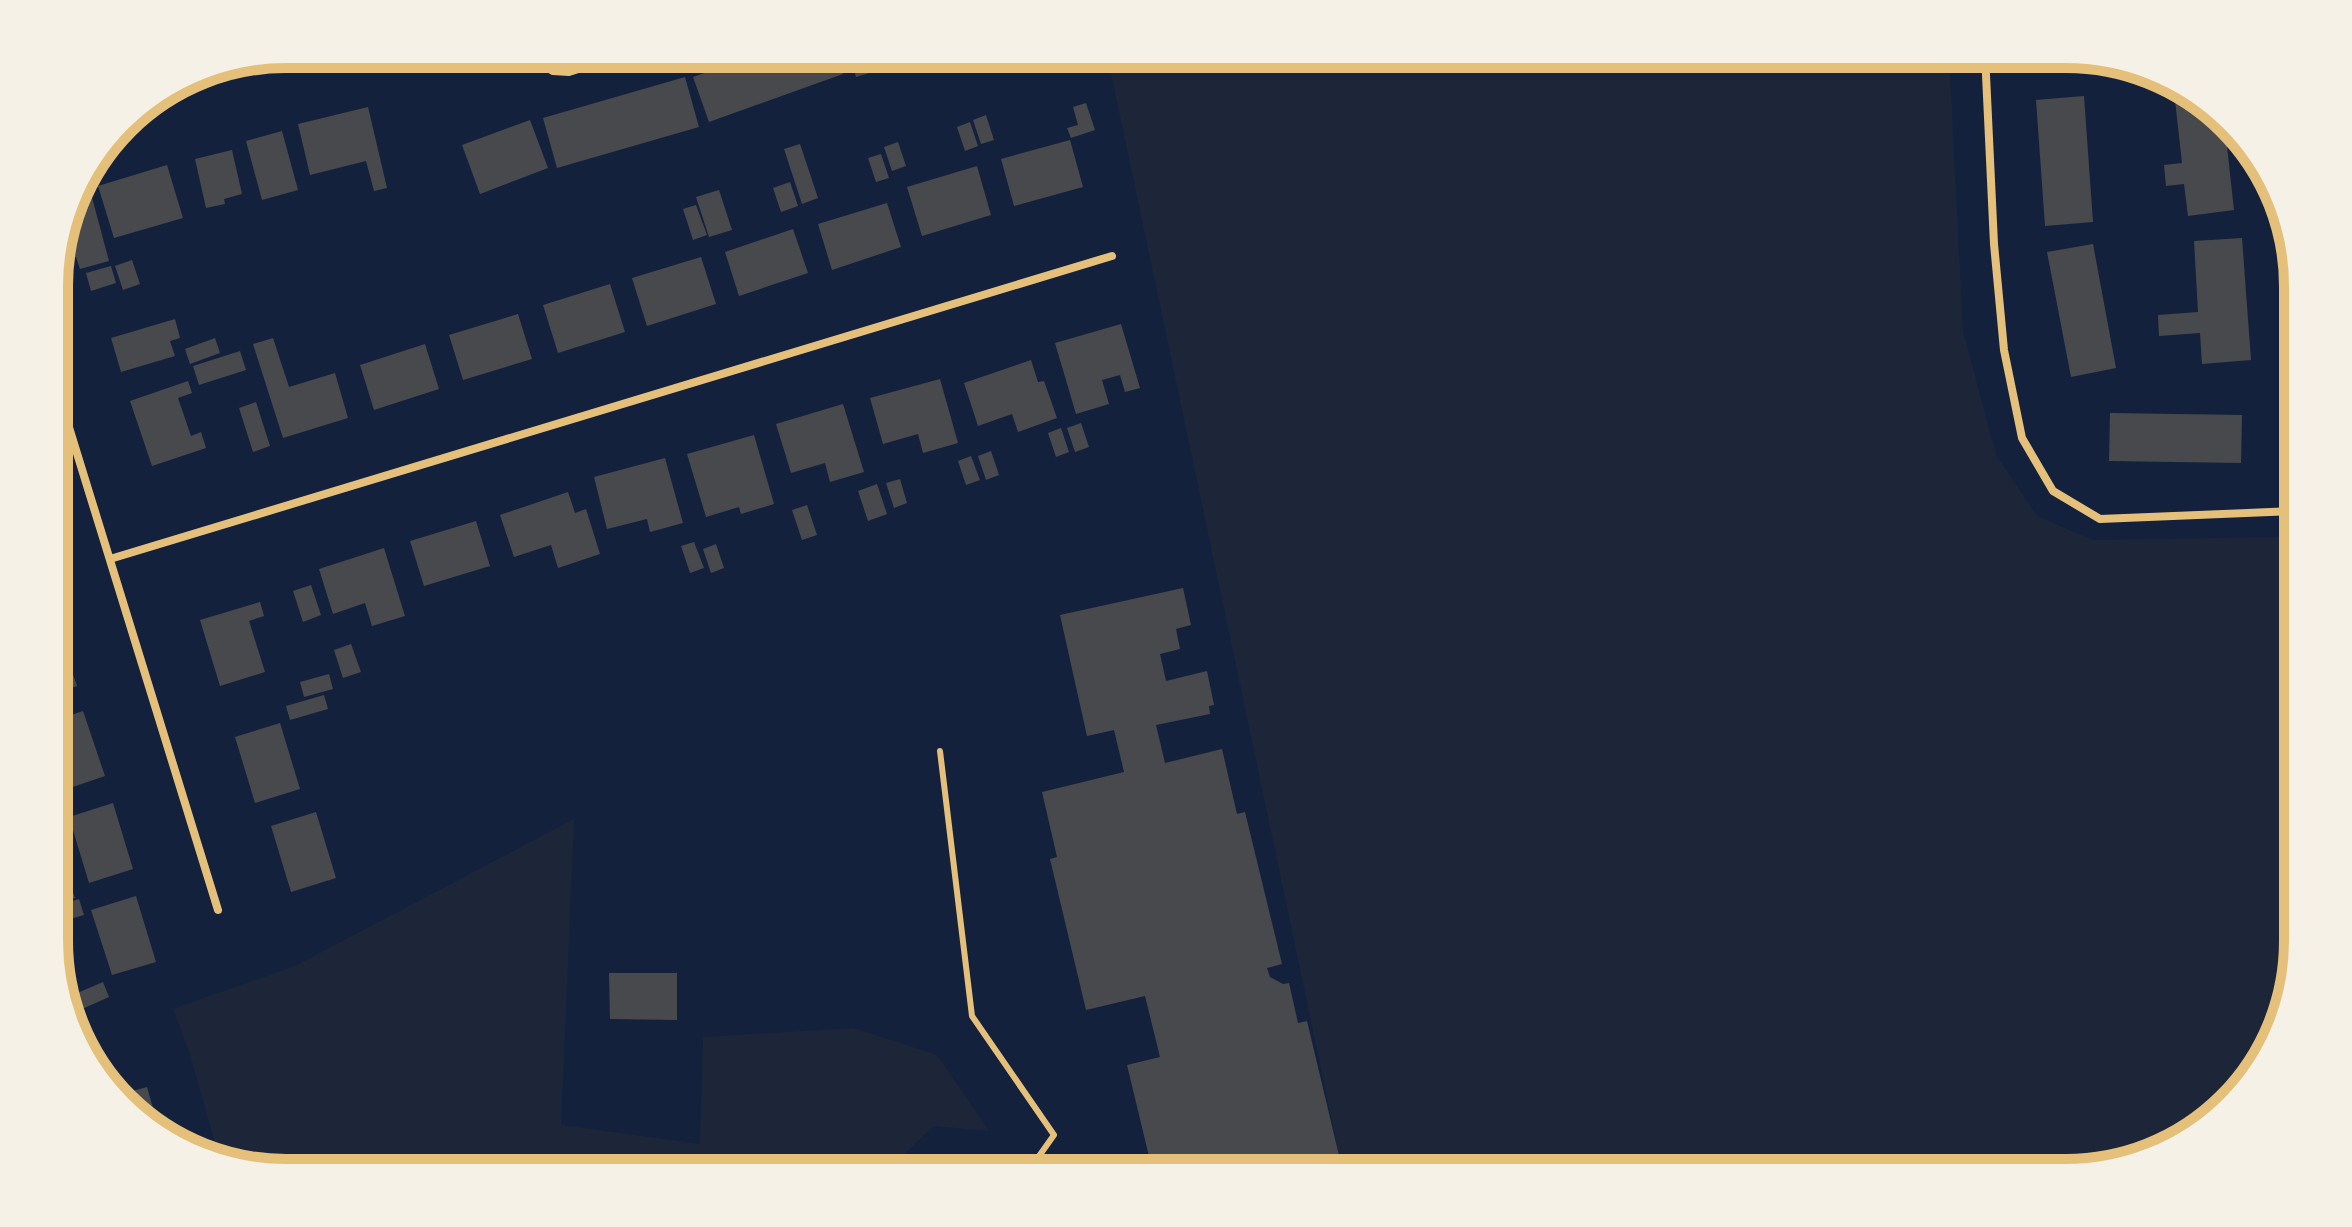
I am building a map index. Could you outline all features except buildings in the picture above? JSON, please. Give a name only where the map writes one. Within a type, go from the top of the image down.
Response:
[{"type":"street","points":[[548,68],[569,72],[582,68]]},
{"type":"street","points":[[1986,68],[1994,244],[2004,350],[2022,438],[2053,491],[2100,519],[2284,512]]},
{"type":"street","points":[[110,559],[1112,256]]},
{"type":"street","points":[[68,424],[218,910]]},
{"type":"lane","points":[[940,751],[972,1016],[1054,1135],[1037,1159]]},
{"type":"shaded area","points":[[1110,68],[1950,68],[1963,331],[1996,455],[2037,516],[2093,540],[2278,537],[2284,541],[2284,955],[2280,983],[2261,1037],[2230,1085],[2187,1122],[2136,1147],[2080,1159],[1340,1159]]},
{"type":"shaded area","points":[[574,819],[561,1125],[700,1144],[703,1037],[853,1028],[937,1055],[989,1131],[934,1126],[899,1159],[286,1159],[244,1155],[216,1147],[189,1051],[173,1009],[295,966]]}]
